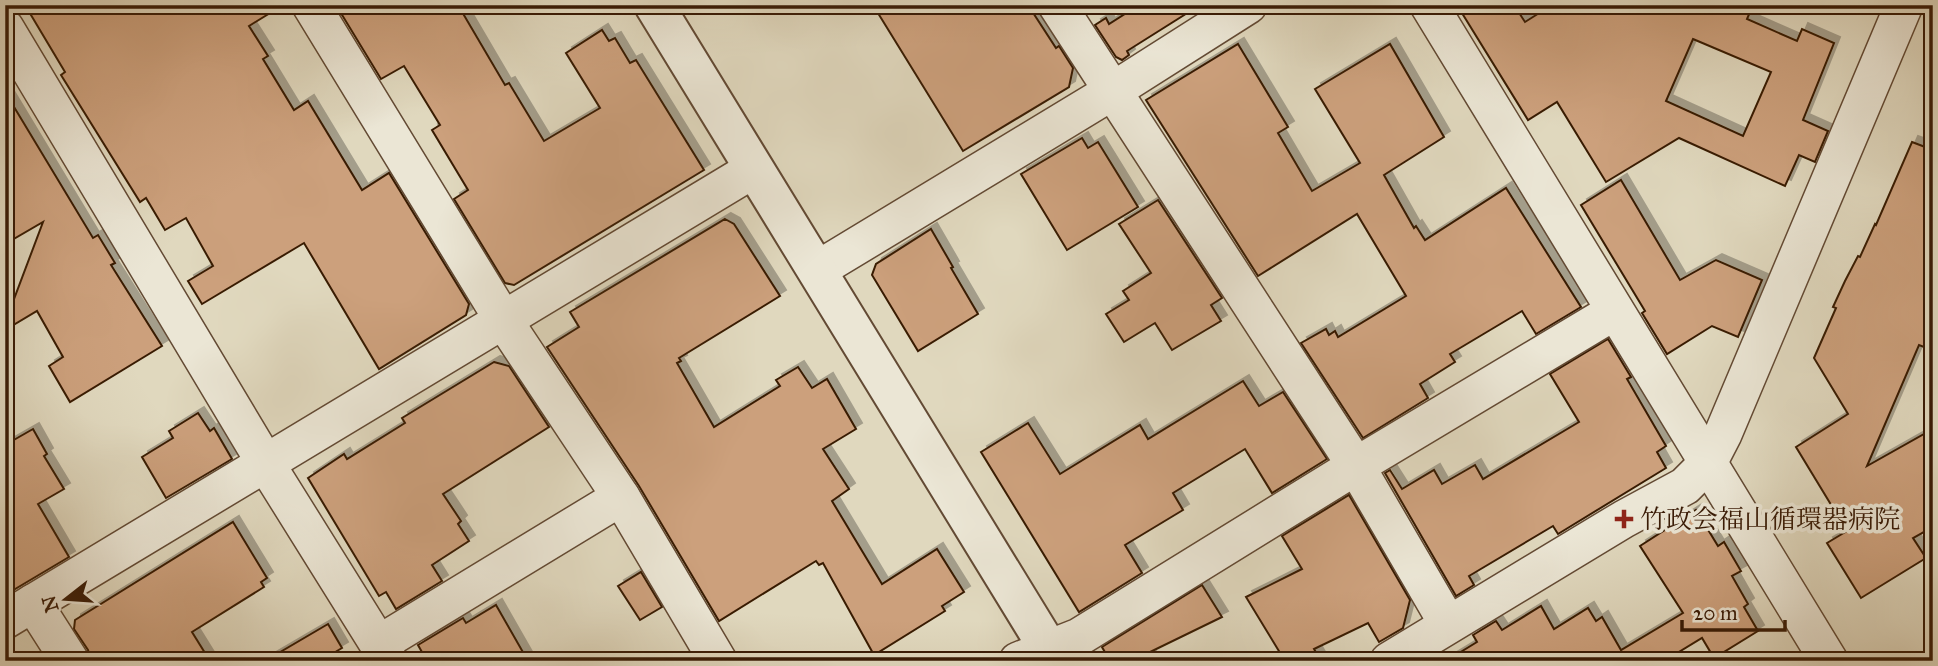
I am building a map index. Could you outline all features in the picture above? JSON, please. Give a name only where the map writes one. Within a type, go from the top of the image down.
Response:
[{"type":"street","points":[[311,5],[504,321],[621,497],[718,661]]},
{"type":"street","points":[[654,5],[817,270],[1041,657],[1079,637],[1356,466],[1615,311]]},
{"type":"street","points":[[1057,5],[1356,466],[1448,624]]},
{"type":"street","points":[[817,270],[1111,92],[1248,5]]},
{"type":"street","points":[[1429,5],[1829,661]]},
{"type":"street","points":[[1389,661],[1624,519],[1685,486],[1708,463],[1723,434],[1904,5]]},
{"type":"street","points":[[5,28],[266,464],[384,652],[621,497]]},
{"type":"street","points":[[70,661],[19,612],[754,169]]},
{"type":"building","points":[[25,5],[283,5],[249,26],[268,56],[263,59],[294,110],[308,101],[362,190],[389,173],[469,304],[466,315],[379,369],[304,243],[202,304],[188,281],[213,266],[186,218],[165,230],[146,198],[140,202],[61,75],[65,72]]},
{"type":"building","points":[[336,5],[458,5],[505,85],[509,83],[544,141],[600,108],[566,53],[602,30],[609,41],[615,38],[630,63],[636,60],[704,170],[514,285],[505,283],[454,199],[468,190],[432,130],[440,125],[404,66],[381,79]]},
{"type":"building","points":[[873,5],[1028,5],[1056,48],[1059,46],[1073,68],[1069,87],[963,151]]},
{"type":"building","points":[[1139,5],[1200,5],[1127,51],[1129,55],[1122,60],[1116,57],[1095,25],[1106,18],[1109,24]]},
{"type":"building","points":[[1457,5],[1514,5],[1525,22],[1552,5],[1753,5],[1747,19],[1797,41],[1802,29],[1834,43],[1803,120],[1828,131],[1815,162],[1799,155],[1785,186],[1679,138],[1606,182],[1557,102],[1528,120]],"holes":[[[1693,39],[1771,72],[1743,136],[1666,101]]]},
{"type":"building","points":[[1238,44],[1288,127],[1278,133],[1312,191],[1360,163],[1315,89],[1390,44],[1444,137],[1384,175],[1414,228],[1416,226],[1425,240],[1506,188],[1581,307],[1536,334],[1522,311],[1450,354],[1455,362],[1420,384],[1428,398],[1363,438],[1301,343],[1326,329],[1329,335],[1335,331],[1338,337],[1406,296],[1357,214],[1258,276],[1146,100]]},
{"type":"building","points":[[5,92],[93,238],[98,235],[115,263],[111,265],[162,346],[70,402],[49,366],[63,357],[37,311],[5,330],[5,323],[43,222],[5,244]]},
{"type":"building","points":[[1082,138],[1088,148],[1098,142],[1138,207],[1067,250],[1021,174]]},
{"type":"building","points":[[1912,142],[1933,150],[1933,328],[1924,347],[1919,345],[1867,466],[1933,429],[1933,527],[1913,538],[1926,558],[1861,598],[1827,543],[1847,531],[1796,447],[1848,414],[1814,358],[1836,308],[1833,307],[1876,225]]},
{"type":"building","points":[[1621,180],[1680,280],[1716,260],[1762,280],[1738,337],[1712,326],[1667,354],[1642,313],[1645,311],[1581,205]]},
{"type":"building","points":[[1158,200],[1222,298],[1211,305],[1221,321],[1172,350],[1155,323],[1124,342],[1106,314],[1129,300],[1123,291],[1151,273],[1119,224]]},
{"type":"building","points":[[725,219],[734,224],[780,296],[679,358],[681,361],[677,363],[714,427],[780,386],[776,380],[798,367],[812,388],[827,379],[856,429],[823,449],[849,489],[832,501],[882,584],[937,549],[964,592],[942,606],[945,611],[874,655],[823,563],[819,565],[816,561],[719,621],[639,486],[547,347],[579,327],[570,312]]},
{"type":"building","points":[[931,229],[978,314],[918,351],[872,275],[876,264]]},
{"type":"building","points":[[1608,339],[1631,377],[1627,379],[1666,446],[1657,452],[1666,468],[1558,534],[1553,526],[1469,576],[1474,585],[1456,596],[1385,473],[1390,470],[1402,489],[1434,470],[1442,484],[1475,465],[1483,479],[1579,422],[1550,374]]},
{"type":"building","points":[[494,362],[509,366],[549,427],[443,494],[461,521],[458,524],[469,541],[432,565],[442,581],[396,609],[386,592],[379,596],[308,478],[344,454],[347,459],[405,423],[402,418]]},
{"type":"building","points":[[1243,381],[1259,406],[1283,392],[1327,459],[1272,493],[1245,449],[1173,493],[1183,510],[1125,545],[1142,573],[1079,612],[981,452],[1028,423],[1060,474],[1140,425],[1148,439]]},
{"type":"building","points":[[198,413],[210,431],[214,428],[232,459],[166,498],[142,457],[173,438],[169,431]]},
{"type":"building","points":[[33,429],[47,454],[44,456],[64,489],[38,504],[69,557],[5,595],[5,445]]},
{"type":"building","points":[[1349,495],[1410,600],[1403,628],[1379,642],[1368,623],[1314,649],[1321,661],[1285,661],[1246,597],[1302,569],[1282,536]]},
{"type":"building","points":[[1696,510],[1718,546],[1724,542],[1741,571],[1732,576],[1748,604],[1744,607],[1758,631],[1714,658],[1702,638],[1664,661],[1446,661],[1477,642],[1473,635],[1496,621],[1502,630],[1541,606],[1554,629],[1588,608],[1596,621],[1602,617],[1621,650],[1683,613],[1640,546]]},
{"type":"building","points":[[233,522],[267,578],[261,582],[264,587],[192,632],[210,661],[91,661],[88,650],[74,629],[75,620]]},
{"type":"building","points":[[641,572],[662,607],[640,620],[618,586]]},
{"type":"building","points":[[1202,585],[1222,617],[1148,653],[1152,661],[1110,661],[1102,647]]},
{"type":"building","points":[[496,605],[528,661],[427,661],[418,645],[463,618],[466,623]]},
{"type":"building","points":[[328,624],[342,648],[320,661],[265,661]]},
{"type":"place","name":"竹政会福山循環器病院","points":[[1624,519]]}]
